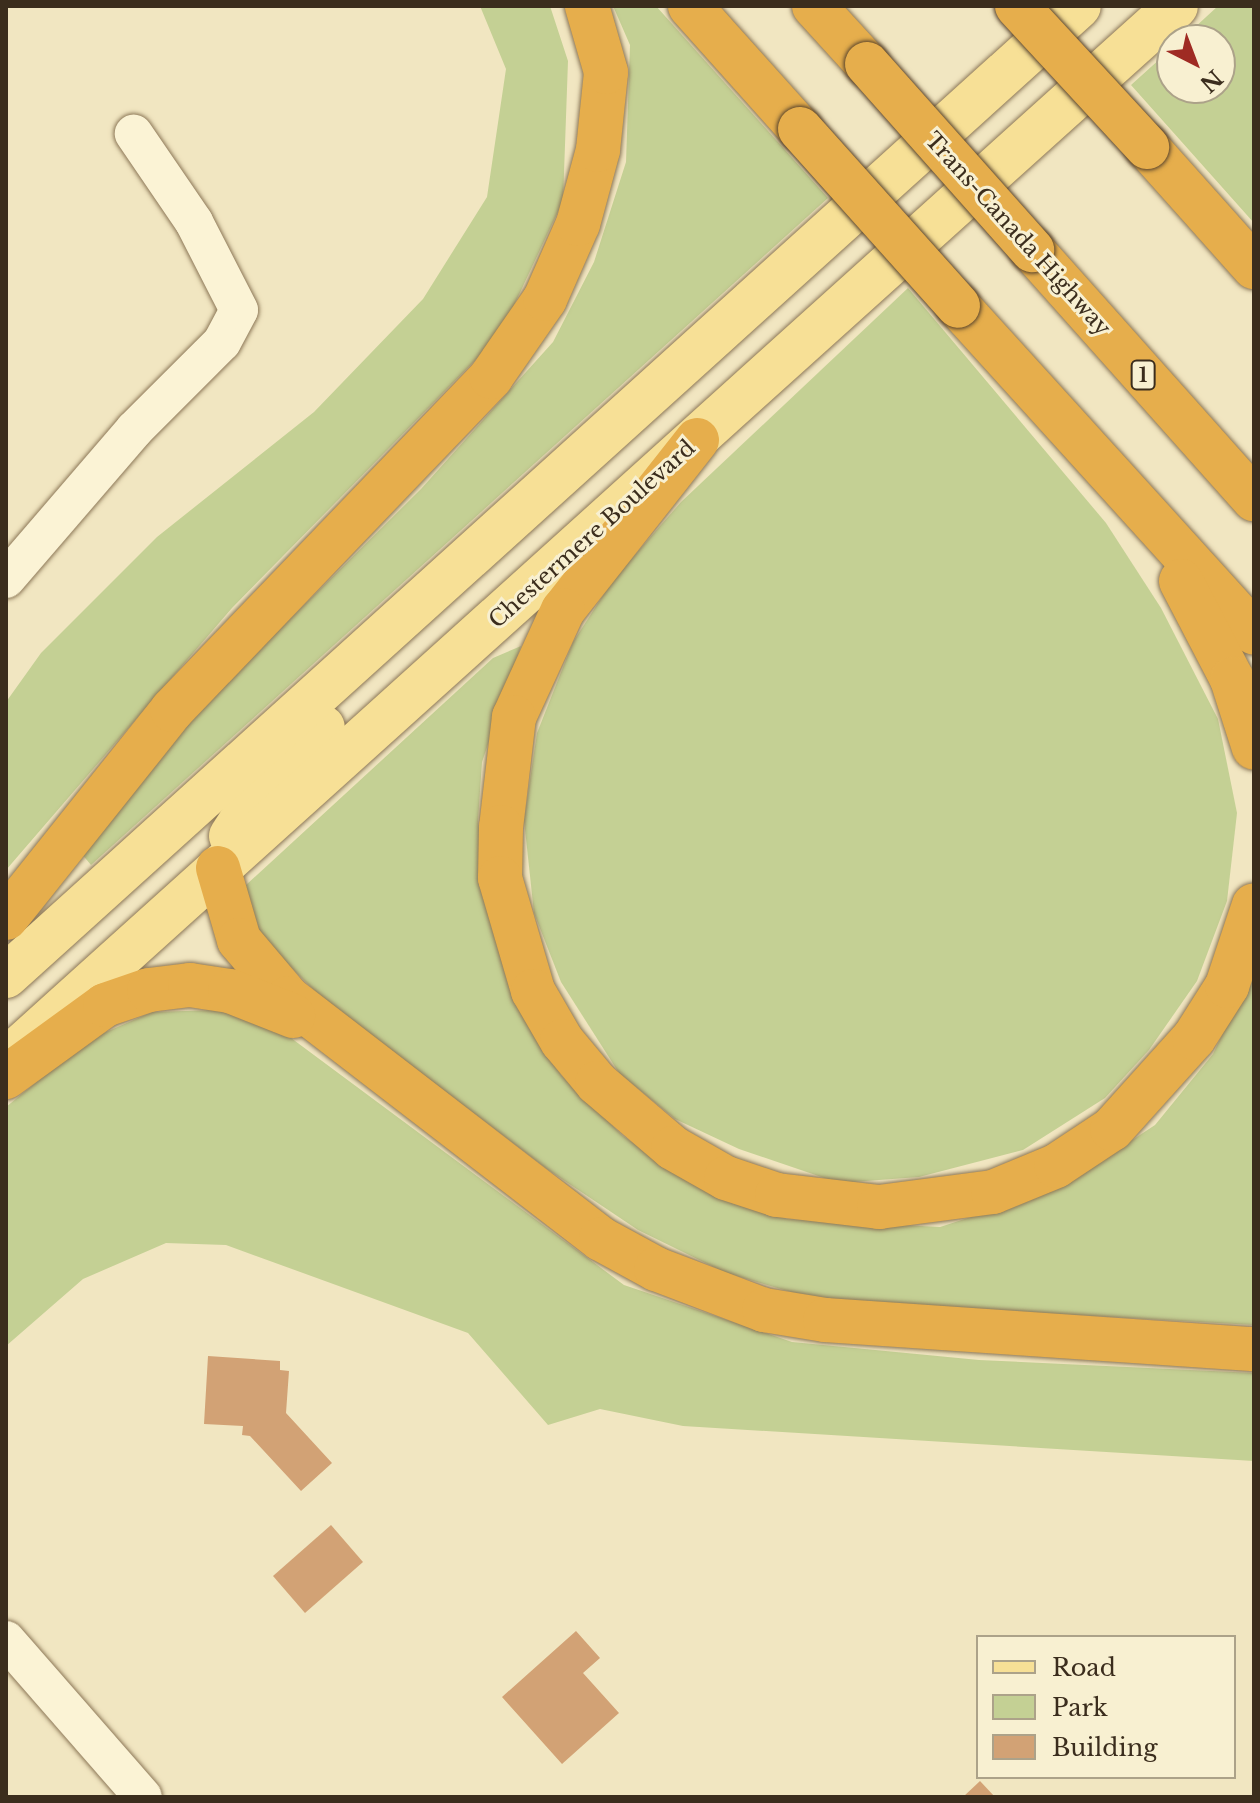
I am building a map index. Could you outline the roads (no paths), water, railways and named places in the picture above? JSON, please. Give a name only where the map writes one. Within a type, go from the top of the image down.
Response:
[{"type":"highway","points":[[6,918],[172,710],[491,377],[545,299],[578,224],[598,150],[606,72],[587,6]]},
{"type":"highway","points":[[690,6],[1254,633]]},
{"type":"highway","name":"Trans-Canada Highway","points":[[814,6],[1254,499]]},
{"type":"highway","points":[[1017,6],[1254,267]]},
{"type":"highway","points":[[697,440],[563,610],[514,717],[501,827],[500,878],[533,991],[562,1041],[597,1083],[673,1148],[726,1178],[777,1195],[879,1207],[993,1192],[1056,1166],[1112,1129],[1194,1038],[1227,986],[1254,905]]},
{"type":"highway","points":[[1106,469],[1210,629],[1254,748]]},
{"type":"highway","points":[[218,868],[239,940],[263,973],[345,1043],[601,1239],[706,1292],[825,1320],[1254,1349]]},
{"type":"highway","points":[[6,1077],[105,1005],[149,990],[190,985],[266,1002],[345,1043]]},
{"type":"main road","points":[[6,976],[1079,6]]},
{"type":"main road","name":"Chestermere Boulevard","points":[[6,1059],[1176,6]]},
{"type":"main road","points":[[218,868],[227,843],[265,784],[386,664],[613,456],[747,306]]},
{"type":"street","points":[[6,579],[134,430],[222,342],[239,310],[194,222],[134,134]]},
{"type":"street","points":[[6,1640],[143,1797]]}]
